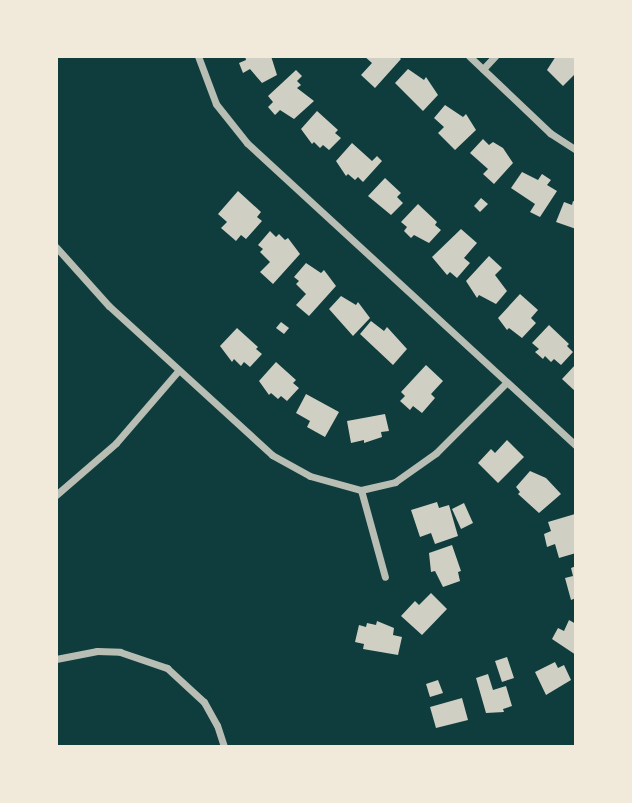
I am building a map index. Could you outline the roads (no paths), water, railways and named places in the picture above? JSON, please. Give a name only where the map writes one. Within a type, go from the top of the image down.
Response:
[{"type":"street","points":[[198,56],[216,104],[247,143],[576,446]]},
{"type":"street","points":[[469,56],[551,133],[576,150]]},
{"type":"street","points":[[483,69],[495,56]]},
{"type":"street","points":[[56,247],[93,290],[290,468],[361,490],[395,482],[414,470],[506,383]]},
{"type":"street","points":[[56,495],[116,443],[179,370]]},
{"type":"street","points":[[361,490],[385,576]]},
{"type":"street","points":[[56,659],[97,651],[120,652],[167,668],[204,702],[217,724],[224,747]]}]
